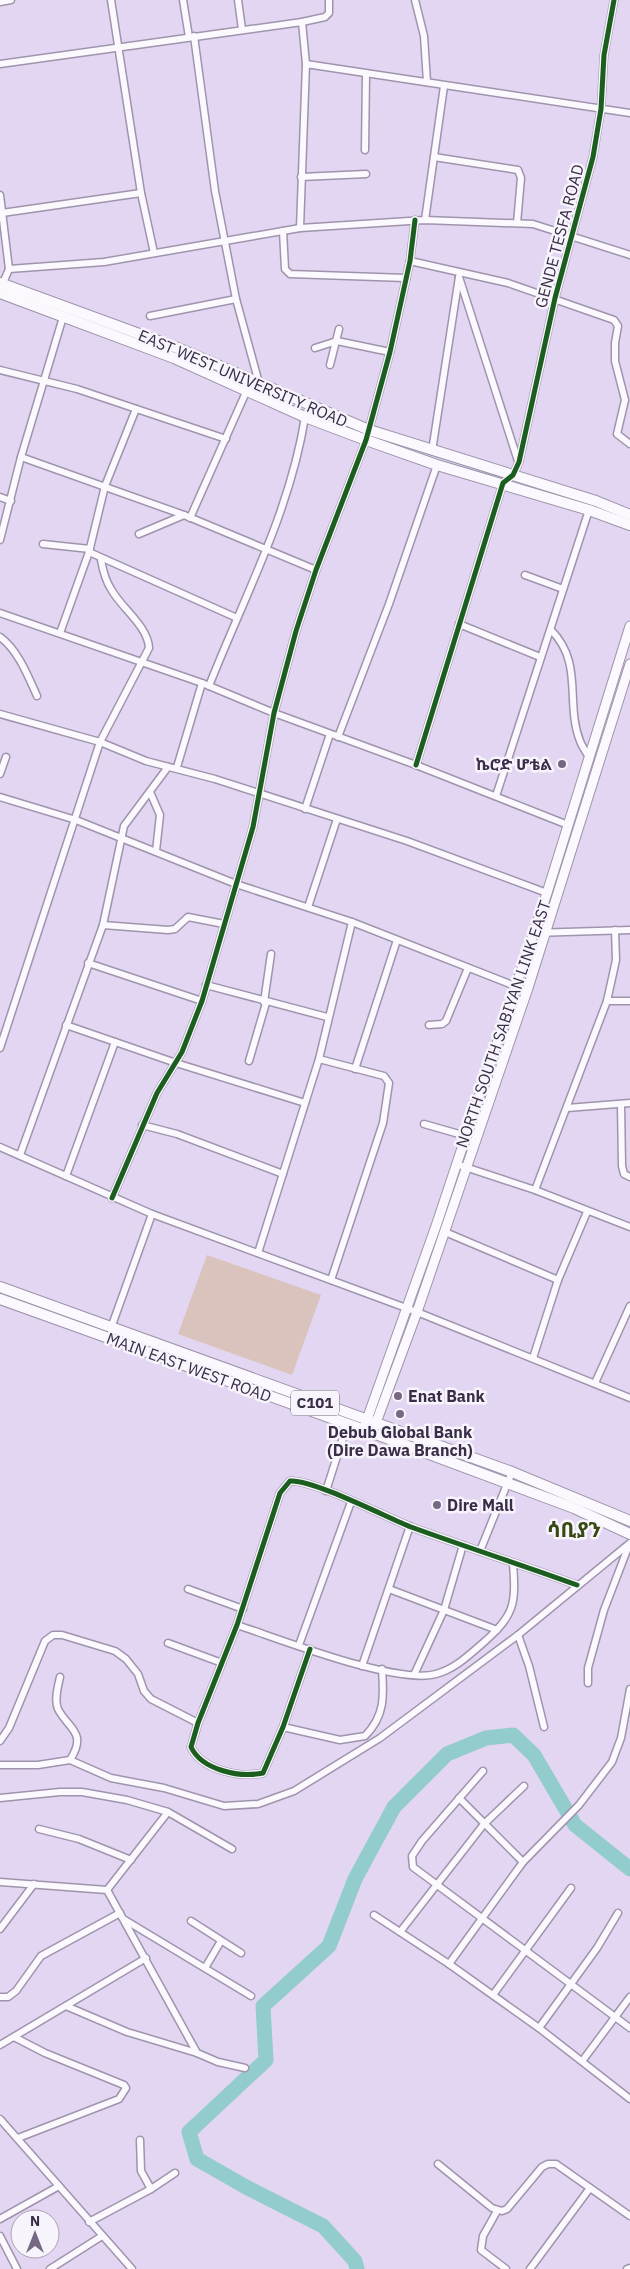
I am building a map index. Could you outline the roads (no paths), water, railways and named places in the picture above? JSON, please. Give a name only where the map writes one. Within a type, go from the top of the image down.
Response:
[{"type":"main road","name":"EAST WEST UNIVERSITY ROAD","points":[[1,286],[63,316],[174,358],[305,417],[513,475],[596,501],[630,515]]},
{"type":"main road","name":"EAST WEST UNIVERSITY ROAD","points":[[1,286],[136,332],[437,465],[503,483],[630,525]]},
{"type":"main road","name":"NORTH SOUTH SABIYAN LINK EAST","points":[[370,1426],[417,1312],[445,1232],[466,1136],[547,893],[630,626]]},
{"type":"main road","name":"NORTH SOUTH SABIYAN LINK EAST","points":[[370,1426],[407,1308],[528,988],[630,664]]},
{"type":"main road","points":[[579,792],[589,796]]},
{"type":"main road","name":"MAIN EAST WEST ROAD","points":[[0,1288],[94,1327],[144,1351],[203,1372],[512,1472],[630,1520]]},
{"type":"main road","name":"MAIN EAST WEST ROAD","points":[[0,1299],[94,1327],[111,1328],[208,1361],[316,1408],[347,1425],[370,1426],[507,1484],[574,1508],[630,1534]]},
{"type":"main road","points":[[144,1351],[148,1340]]},
{"type":"main road","points":[[203,1372],[208,1361]]},
{"type":"street","points":[[0,2],[11,0]]},
{"type":"street","points":[[110,0],[120,46],[141,193],[154,252]]},
{"type":"street","points":[[139,534],[187,516],[226,439],[245,391],[255,383],[215,191],[191,36],[183,0]]},
{"type":"street","points":[[238,0],[242,28]]},
{"type":"street","points":[[0,64],[242,28],[324,18],[329,14],[329,0]]},
{"type":"street","points":[[415,0],[424,36],[427,82]]},
{"type":"street","name":"GENDE TESFA ROAD","points":[[513,475],[519,462],[555,298],[593,157],[601,109],[604,55],[614,0]]},
{"type":"street","points":[[300,228],[306,64],[302,22]]},
{"type":"street","points":[[306,64],[630,113]]},
{"type":"street","points":[[365,150],[366,74]]},
{"type":"street","points":[[425,220],[444,86]]},
{"type":"street","points":[[434,157],[518,170],[521,178],[517,223]]},
{"type":"street","points":[[301,177],[366,174]]},
{"type":"street","points":[[2,213],[141,193]]},
{"type":"street","points":[[0,195],[9,268],[1,286]]},
{"type":"street","points":[[9,268],[104,262],[300,228],[415,220],[517,223],[539,226],[571,238],[630,255]]},
{"type":"street","points":[[112,1198],[142,1124],[157,1093],[191,1034],[202,1001],[253,827],[274,713],[296,631],[316,570],[367,435],[390,352],[410,261],[415,220]]},
{"type":"street","points":[[283,231],[286,269],[290,274],[406,278]]},
{"type":"street","points":[[410,261],[555,298],[617,322],[615,361],[625,400],[617,434],[630,444]]},
{"type":"street","points":[[432,451],[459,274]]},
{"type":"street","points":[[459,274],[519,462]]},
{"type":"street","points":[[150,316],[236,299]]},
{"type":"street","points":[[0,540],[21,457],[63,316]]},
{"type":"street","points":[[330,365],[339,329]]},
{"type":"street","points":[[315,348],[337,341],[390,352]]},
{"type":"street","points":[[0,370],[86,391],[226,439]]},
{"type":"street","points":[[60,633],[89,551],[105,486],[136,409]]},
{"type":"street","points":[[210,686],[237,618],[268,549],[294,474],[305,417]]},
{"type":"street","points":[[21,457],[187,516],[316,570]]},
{"type":"street","points":[[338,737],[389,604],[437,465]]},
{"type":"street","points":[[416,765],[503,483],[513,475]]},
{"type":"street","points":[[0,497],[11,501]]},
{"type":"street","points":[[496,796],[589,510]]},
{"type":"street","points":[[44,544],[89,551],[101,560],[237,618]]},
{"type":"street","points":[[0,1048],[100,742],[149,648],[147,637],[111,590],[104,575],[101,560]]},
{"type":"street","points":[[525,575],[563,588]]},
{"type":"street","points":[[0,613],[202,683],[274,713],[416,765],[568,825]]},
{"type":"street","points":[[459,624],[540,657]]},
{"type":"street","points":[[551,630],[562,641],[570,661],[577,728],[580,741],[590,758]]},
{"type":"street","points":[[0,637],[12,649],[28,675],[37,696]]},
{"type":"street","points":[[176,768],[202,683]]},
{"type":"street","points":[[0,714],[100,742],[129,756],[176,768],[407,841],[547,893]]},
{"type":"street","points":[[305,809],[330,734]]},
{"type":"street","points":[[0,774],[6,757]]},
{"type":"street","points":[[20,1155],[103,925],[120,838],[133,812],[168,767]]},
{"type":"street","points":[[150,792],[160,815],[156,851]]},
{"type":"street","points":[[0,797],[76,820],[236,884],[352,922],[515,986]]},
{"type":"street","points":[[308,907],[337,819]]},
{"type":"street","points":[[103,925],[168,930],[175,929],[188,917],[224,924]]},
{"type":"street","points":[[258,1253],[319,1059],[352,922]]},
{"type":"street","points":[[535,1190],[607,1001],[616,960],[615,930]]},
{"type":"street","points":[[533,933],[630,930]]},
{"type":"street","points":[[355,1069],[396,940]]},
{"type":"street","points":[[249,1061],[265,1003],[271,954]]},
{"type":"street","points":[[88,963],[202,1001]]},
{"type":"street","points":[[429,1025],[442,1024],[446,1021],[468,968]]},
{"type":"street","points":[[206,985],[265,1003],[328,1017]]},
{"type":"street","points":[[607,1001],[630,1001]]},
{"type":"street","points":[[66,1025],[176,1063],[305,1103]]},
{"type":"street","points":[[66,1176],[115,1042]]},
{"type":"street","points":[[319,1059],[387,1078],[389,1091],[383,1123],[331,1280]]},
{"type":"street","points":[[566,1108],[630,1103]]},
{"type":"street","points":[[621,1104],[622,1166],[624,1174],[630,1177]]},
{"type":"street","points":[[142,1124],[177,1134],[283,1174]]},
{"type":"street","points":[[424,1124],[466,1136]]},
{"type":"street","points":[[0,1148],[20,1155],[112,1198],[152,1214],[407,1308],[630,1398]]},
{"type":"street","points":[[461,1165],[535,1190],[630,1228]]},
{"type":"street","points":[[533,1358],[558,1280],[587,1212]]},
{"type":"street","points":[[111,1328],[152,1214]]},
{"type":"street","points":[[445,1232],[558,1280]]},
{"type":"street","points":[[595,1384],[630,1306]]},
{"type":"street","points":[[326,1491],[347,1425]]},
{"type":"street","points":[[480,1551],[512,1472]]},
{"type":"street","points":[[310,1649],[283,1727],[263,1773],[256,1774],[222,1770],[196,1757],[191,1747],[198,1723],[243,1609],[284,1486],[290,1481],[296,1481],[326,1491],[410,1526],[577,1585]]},
{"type":"street","points":[[299,1645],[351,1502]]},
{"type":"street","points":[[362,1666],[410,1526]]},
{"type":"street","points":[[0,1765],[38,1765],[70,1760],[111,1778],[164,1788],[224,1806],[258,1804],[294,1791],[380,1738],[518,1635],[630,1543],[604,1610],[588,1668],[588,1683]]},
{"type":"street","points":[[414,1675],[444,1610],[463,1545]]},
{"type":"street","points":[[237,1624],[362,1666],[414,1675],[434,1675],[448,1670],[462,1661],[505,1622],[512,1606],[515,1587],[513,1562]]},
{"type":"street","points":[[188,1589],[243,1609]]},
{"type":"street","points":[[389,1589],[497,1630]]},
{"type":"street","points":[[0,1742],[8,1728],[45,1641],[53,1635],[62,1634],[115,1650],[126,1659],[138,1674],[144,1691],[151,1699],[198,1723]]},
{"type":"street","points":[[518,1635],[529,1666],[544,1727]]},
{"type":"street","points":[[168,1643],[222,1662]]},
{"type":"street","points":[[283,1727],[340,1740],[365,1736],[378,1718],[384,1704],[382,1670]]},
{"type":"street","points":[[60,1677],[57,1692],[58,1708],[75,1729],[77,1739],[76,1752],[70,1760]]},
{"type":"street","points":[[449,1964],[481,1917],[523,1862],[579,1805],[616,1755],[630,1689]]},
{"type":"street","points":[[483,1771],[412,1856],[413,1867],[630,2028]]},
{"type":"street","points":[[400,1932],[436,1883],[484,1824],[524,1786]]},
{"type":"street","points":[[0,1798],[60,1792],[82,1792],[127,1800],[168,1812],[232,1849]]},
{"type":"street","points":[[459,1798],[523,1862]]},
{"type":"street","points":[[107,1890],[168,1812]]},
{"type":"street","points":[[39,1829],[79,1839],[131,1860]]},
{"type":"street","points":[[0,1882],[107,1890]]},
{"type":"street","points":[[0,1929],[34,1884]]},
{"type":"street","points":[[493,1995],[571,1888]]},
{"type":"street","points":[[107,1890],[197,2053]]},
{"type":"street","points":[[539,2028],[618,1913]]},
{"type":"street","points":[[374,1915],[449,1964],[539,2028],[583,2060],[629,2098]]},
{"type":"street","points":[[122,1916],[250,1996]]},
{"type":"street","points":[[0,1997],[8,1997],[16,1991],[41,1956],[122,1916]]},
{"type":"street","points":[[191,1920],[241,1953]]},
{"type":"street","points":[[205,1968],[221,1941]]},
{"type":"street","points":[[0,2045],[146,1958]]},
{"type":"street","points":[[583,2060],[630,1997]]},
{"type":"street","points":[[66,2006],[127,2032],[197,2053],[218,2062],[245,2068]]},
{"type":"street","points":[[14,2037],[45,2053],[124,2085],[126,2088],[119,2099],[18,2138]]},
{"type":"street","points":[[0,2120],[18,2138],[89,2222],[132,2269]]},
{"type":"street","points":[[140,2140],[141,2170],[151,2189]]},
{"type":"street","points":[[438,2164],[498,2211]]},
{"type":"street","points":[[506,2269],[481,2250],[483,2236],[498,2211],[507,2209],[532,2177],[548,2164],[556,2164],[630,2216]]},
{"type":"street","points":[[89,2222],[151,2189],[175,2173]]},
{"type":"street","points":[[0,2219],[59,2186]]},
{"type":"street","points":[[530,2269],[590,2188]]},
{"type":"street","points":[[0,2236],[17,2269]]},
{"type":"street","points":[[50,2269],[102,2236]]},
{"type":"waterway","points":[[357,2269],[355,2261],[323,2226],[246,2187],[197,2159],[189,2132],[266,2060],[263,2006],[329,1946],[355,1879],[394,1807],[447,1754],[486,1738],[513,1735],[534,1755],[575,1825],[630,1869]]},
{"type":"place","name":"ኬሮድ ሆቴል","points":[[562,764]]},
{"type":"place","name":"Enat Bank","points":[[398,1396]]},
{"type":"place","name":"Debub Global Bank (Dire Dawa Branch)","points":[[400,1414]]},
{"type":"place","name":"Dire Mall","points":[[437,1505]]},
{"type":"district","name":"ሳቢያን","points":[[574,1530]]}]
